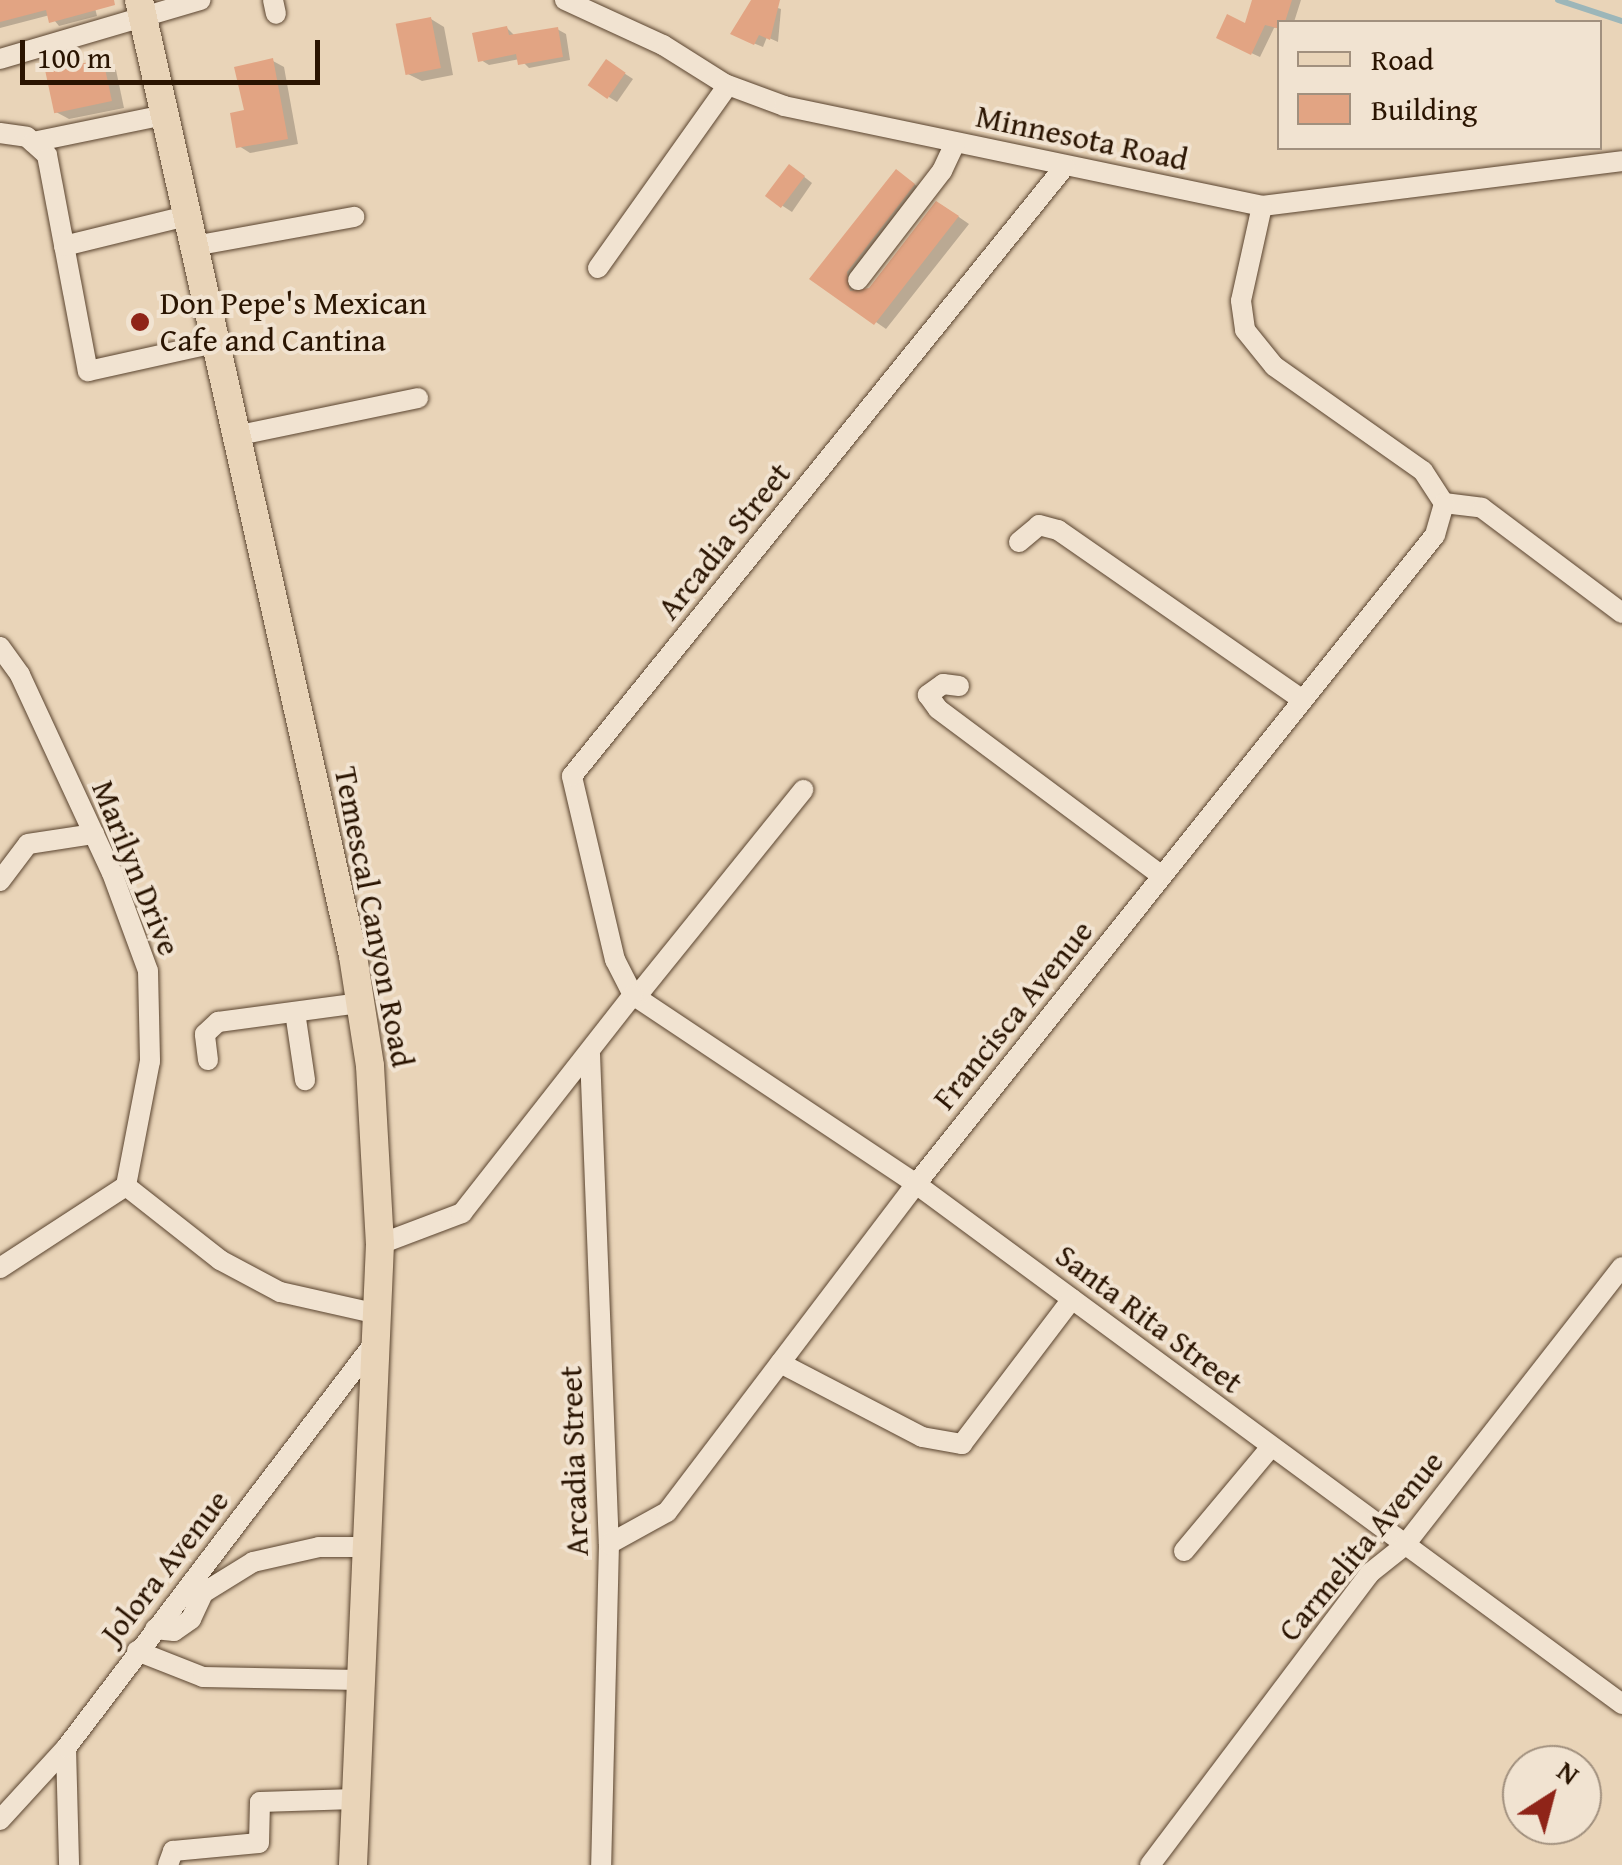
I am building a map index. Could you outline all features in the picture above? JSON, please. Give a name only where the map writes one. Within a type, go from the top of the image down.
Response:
[{"type":"main road","name":"Temescal Canyon Road","points":[[142,7],[360,1003],[380,1244],[372,1346],[353,1865]]},
{"type":"street","points":[[0,59],[142,7],[200,0]]},
{"type":"street","name":"Minnesota Road","points":[[565,0],[606,7],[728,85],[784,106],[1262,206],[1619,158]]},
{"type":"street","points":[[598,268],[728,85]]},
{"type":"street","points":[[32,142],[164,115]]},
{"type":"street","points":[[0,132],[32,142],[47,155],[88,371],[214,342]]},
{"type":"street","points":[[858,280],[942,171],[955,143]]},
{"type":"street","name":"Arcadia Street","points":[[635,996],[614,960],[572,776],[1065,166]]},
{"type":"street","points":[[1262,206],[1241,301],[1245,330],[1274,366],[1423,471],[1444,503],[1482,508],[1622,613]]},
{"type":"street","points":[[64,246],[186,216]]},
{"type":"street","points":[[194,246],[354,217]]},
{"type":"street","points":[[234,436],[418,398]]},
{"type":"street","name":"Francisca Avenue","points":[[608,1544],[668,1512],[916,1184],[1434,536],[1444,503]]},
{"type":"street","points":[[1019,542],[1039,525],[1058,530],[1303,700]]},
{"type":"street","name":"Marilyn Drive","points":[[0,648],[20,675],[94,834],[148,971],[150,1061],[126,1186]]},
{"type":"street","points":[[959,686],[943,684],[928,695],[938,709],[1162,876]]},
{"type":"street","points":[[380,1244],[462,1214],[803,790]]},
{"type":"street","points":[[0,881],[28,844],[94,834]]},
{"type":"street","name":"Santa Rita Street","points":[[635,996],[916,1184],[1622,1704]]},
{"type":"street","points":[[208,1060],[210,1027],[360,1003]]},
{"type":"street","points":[[294,1012],[305,1080]]},
{"type":"street","name":"Arcadia Street","points":[[590,1054],[608,1544],[601,1865]]},
{"type":"street","points":[[0,1268],[126,1186],[220,1260],[280,1292],[374,1313]]},
{"type":"street","name":"Carmelita Avenue","points":[[1150,1865],[1370,1573],[1404,1546],[1622,1268]]},
{"type":"street","points":[[780,1363],[922,1437],[962,1444],[1072,1300]]},
{"type":"street","name":"Jolora Avenue","points":[[0,1820],[66,1748],[372,1346]]},
{"type":"street","points":[[1184,1551],[1271,1447]]},
{"type":"street","points":[[156,1629],[182,1625],[203,1592],[253,1562],[319,1548],[364,1548]]},
{"type":"street","points":[[138,1651],[203,1676],[360,1680]]},
{"type":"street","points":[[66,1748],[69,1865]]},
{"type":"street","points":[[168,1865],[173,1851],[259,1842],[260,1802],[355,1799]]},
{"type":"building","points":[[0,0],[114,0],[115,5],[49,23],[46,10],[0,22]]},
{"type":"building","points":[[751,0],[780,0],[770,40],[759,35],[754,45],[730,34]]},
{"type":"building","points":[[1252,0],[1292,0],[1286,20],[1277,20],[1277,28],[1265,25],[1251,55],[1216,38],[1227,14],[1245,23]]},
{"type":"building","points":[[431,17],[441,68],[406,75],[396,24]]},
{"type":"building","points":[[507,26],[509,35],[558,27],[563,57],[518,65],[516,54],[478,62],[472,33]]},
{"type":"building","points":[[273,58],[288,139],[236,148],[230,113],[244,110],[234,67]]},
{"type":"building","points":[[103,59],[112,101],[54,113],[45,71]]},
{"type":"building","points":[[606,59],[626,73],[607,99],[588,85]]},
{"type":"building","points":[[789,164],[805,176],[781,208],[765,196]]},
{"type":"building","points":[[896,169],[915,184],[847,272],[850,291],[869,288],[936,201],[959,216],[874,325],[809,279]]},
{"type":"waterway","points":[[1558,0],[1622,21]]},
{"type":"place","name":"Don Pepe's Mexican Cafe and Cantina","points":[[140,322]]}]
